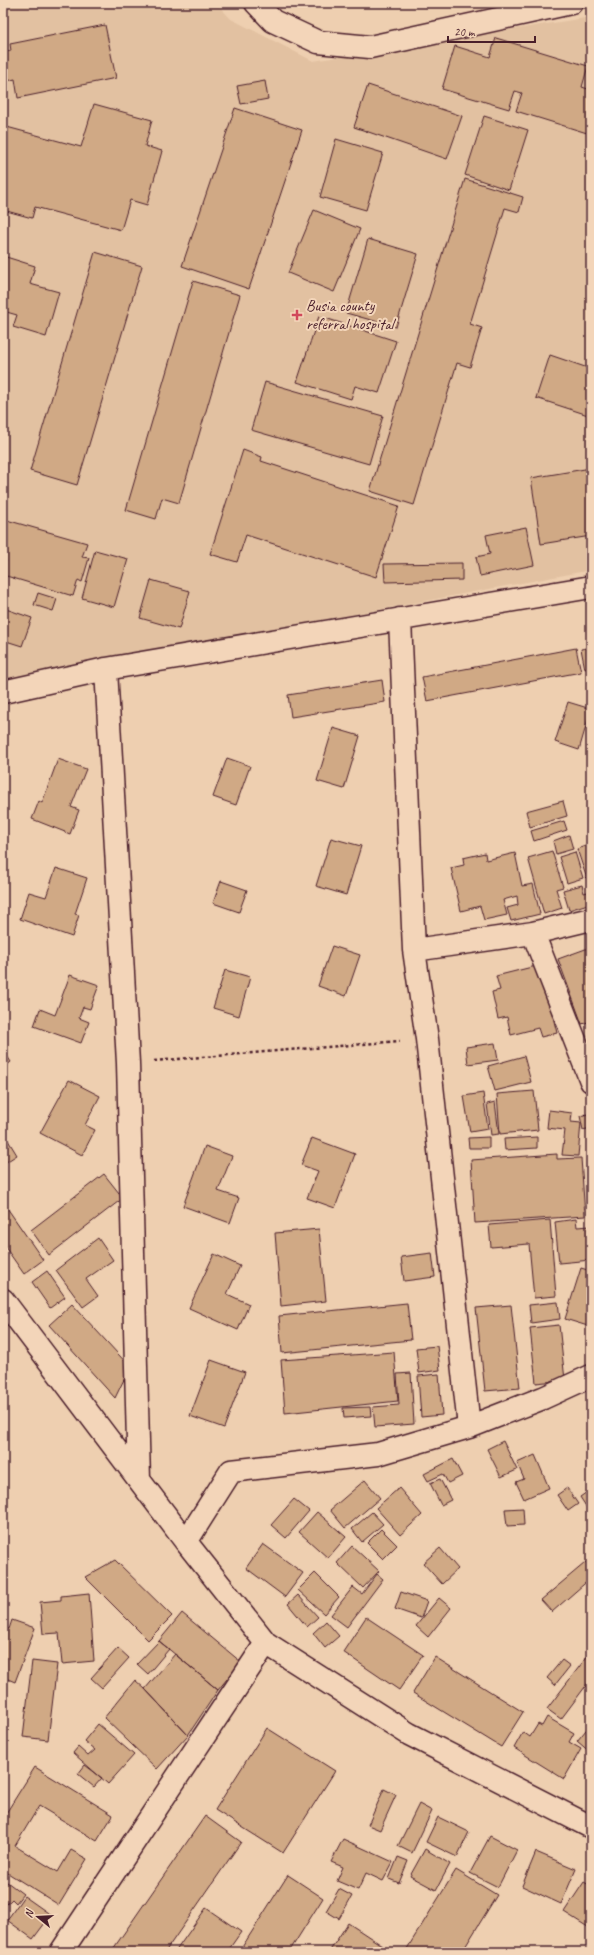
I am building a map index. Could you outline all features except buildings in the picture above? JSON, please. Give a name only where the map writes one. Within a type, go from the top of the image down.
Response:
[{"type":"street","points":[[256,3],[273,21],[318,42],[370,47],[571,3]]},
{"type":"street","points":[[3,692],[106,669],[591,587]]},
{"type":"street","points":[[400,619],[414,950],[427,1039],[469,1427]]},
{"type":"street","points":[[106,669],[128,1063],[139,1480]]},
{"type":"street","points":[[414,950],[533,933],[591,919]]},
{"type":"street","points":[[533,933],[591,1080]]},
{"type":"street","points":[[3,1300],[186,1542],[266,1643],[409,1734],[591,1827]]},
{"type":"street","points":[[186,1542],[231,1471],[378,1454],[469,1427],[543,1398],[591,1376]]},
{"type":"street","points":[[61,1952],[266,1643]]},
{"type":"path","points":[[128,1063],[427,1039]]},
{"type":"shaded area","name":"Busia county referral hospital","points":[[3,3],[216,3],[231,19],[313,61],[591,17],[591,570],[3,680]]},
{"type":"place","name":"Busia county referral hospital","points":[[297,315]]}]
